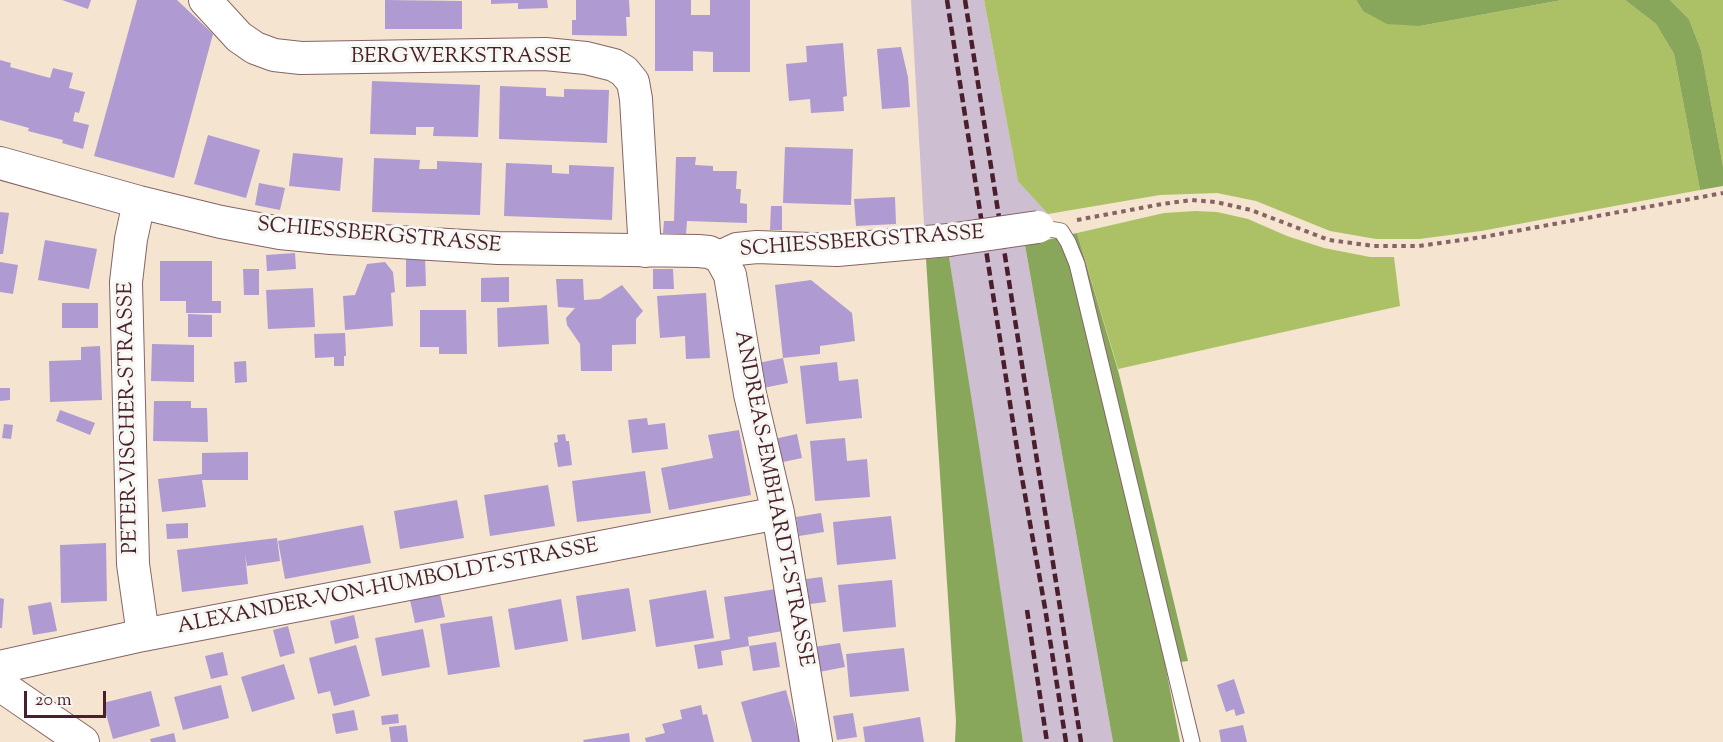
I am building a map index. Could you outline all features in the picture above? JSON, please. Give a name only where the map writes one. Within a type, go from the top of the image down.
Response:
[{"type":"street","name":"BERGWERKSTRASSE","points":[[205,0],[239,37],[255,48],[274,55],[301,58],[545,54],[586,58],[614,65],[624,71],[633,82],[636,99],[645,250]]},
{"type":"street","name":"SCHIESSBERGSTRASSE","points":[[0,163],[139,202],[221,222],[280,233],[331,238],[498,248],[698,251],[709,252],[720,257],[737,249],[758,247],[837,250],[949,240],[1038,227]]},
{"type":"street","name":"PETER-VISCHER-STRASSE","points":[[139,202],[131,239],[126,282],[133,564],[143,635]]},
{"type":"street","name":"ANDREAS-EMBHARDT-STRASSE","points":[[720,257],[730,275],[750,394],[778,513],[816,742]]},
{"type":"street","name":"ALEXANDER-VON-HUMBOLDT-STRASSE","points":[[0,667],[143,635],[778,513]]},
{"type":"street","points":[[0,685],[83,742]]},
{"type":"lane","name":"SCHIESSBERGSTRASSE","points":[[1038,227],[1061,231],[1077,264],[1192,742]]},
{"type":"path","points":[[1038,227],[1192,200],[1216,202],[1251,210],[1329,240],[1374,246],[1419,246],[1483,237],[1723,193]]},
{"type":"shaded area","points":[[911,0],[984,0],[1018,180],[1048,214],[1025,245],[1113,742],[1023,742],[949,257],[926,259]]},
{"type":"green space","points":[[984,0],[1356,0],[1363,11],[1420,26],[1562,0],[1625,0],[1656,24],[1674,54],[1700,190],[1481,231],[1419,239],[1376,239],[1330,231],[1256,201],[1217,193],[1160,195],[1048,214],[1018,181]]},
{"type":"green space","points":[[1356,0],[1562,0],[1420,26],[1387,24],[1363,11]]},
{"type":"green space","points":[[1625,0],[1670,0],[1689,19],[1701,50],[1723,166],[1723,186],[1700,190],[1674,54],[1656,24]]},
{"type":"green space","points":[[1670,0],[1723,0],[1723,166],[1701,50],[1689,19]]},
{"type":"green space","points":[[1217,212],[1248,219],[1287,236],[1324,248],[1370,257],[1394,257],[1400,306],[1118,369],[1077,233],[1164,213]]},
{"type":"green space","points":[[1077,233],[1119,374],[1188,661],[1165,664],[1180,742],[1113,742],[1025,245]]},
{"type":"green space","points":[[949,257],[1023,742],[955,742],[956,721],[926,259]]},
{"type":"building","points":[[62,0],[91,0],[88,9]]},
{"type":"building","points":[[137,0],[177,0],[213,34],[174,178],[94,156]]},
{"type":"building","points":[[385,0],[462,1],[462,29],[385,29]]},
{"type":"building","points":[[491,0],[547,0],[548,8],[518,9],[518,3],[491,4]]},
{"type":"building","points":[[576,0],[629,0],[630,17],[626,17],[627,36],[572,35],[572,20],[576,20]]},
{"type":"building","points":[[655,0],[691,0],[691,15],[710,15],[710,0],[750,0],[750,72],[713,72],[713,52],[693,51],[693,71],[655,71]]},
{"type":"building","points":[[843,43],[847,96],[843,97],[844,111],[811,113],[810,99],[789,101],[786,64],[807,62],[806,46]]},
{"type":"building","points":[[901,47],[908,77],[910,107],[882,109],[877,49]]},
{"type":"building","points":[[0,60],[11,63],[10,67],[50,78],[53,68],[73,73],[69,88],[85,92],[79,113],[75,112],[73,121],[89,125],[83,149],[62,143],[63,140],[28,131],[29,128],[0,120]]},
{"type":"building","points":[[372,81],[480,85],[478,137],[433,136],[434,127],[416,127],[416,135],[370,134]]},
{"type":"building","points":[[500,86],[546,88],[546,96],[564,97],[564,89],[609,90],[607,143],[499,139]]},
{"type":"building","points":[[208,135],[260,150],[246,198],[194,184]]},
{"type":"building","points":[[785,147],[853,149],[851,205],[783,203]]},
{"type":"building","points":[[293,153],[343,158],[340,191],[289,186]]},
{"type":"building","points":[[676,157],[696,157],[695,165],[713,166],[713,171],[737,171],[736,189],[741,189],[740,203],[747,204],[747,223],[687,221],[686,234],[663,233],[664,221],[674,221]]},
{"type":"building","points":[[374,158],[420,160],[419,169],[437,169],[437,161],[482,163],[480,215],[372,212]]},
{"type":"building","points":[[506,163],[552,165],[552,173],[569,174],[569,165],[614,167],[612,220],[504,216]]},
{"type":"building","points":[[259,183],[285,188],[280,210],[255,205]]},
{"type":"building","points":[[895,197],[896,224],[856,226],[854,199]]},
{"type":"building","points":[[771,206],[782,206],[782,230],[770,230]]},
{"type":"building","points":[[0,212],[9,213],[3,254],[0,254]]},
{"type":"building","points":[[45,240],[97,249],[89,289],[38,280]]},
{"type":"building","points":[[295,253],[296,269],[267,271],[266,255]]},
{"type":"building","points":[[425,257],[426,286],[406,287],[406,258]]},
{"type":"building","points":[[160,261],[212,261],[212,301],[221,301],[221,313],[186,313],[186,301],[160,301]]},
{"type":"building","points":[[0,262],[18,265],[13,294],[0,292]]},
{"type":"building","points":[[385,262],[393,272],[395,292],[391,293],[393,326],[345,330],[343,296],[355,295],[367,264]]},
{"type":"building","points":[[243,269],[259,269],[259,295],[244,295]]},
{"type":"building","points":[[653,269],[673,269],[674,289],[653,289]]},
{"type":"building","points":[[509,277],[509,302],[481,302],[481,278]]},
{"type":"building","points":[[556,279],[583,279],[584,300],[600,299],[622,285],[643,311],[636,319],[636,344],[612,345],[612,371],[581,371],[580,344],[567,325],[566,318],[575,308],[558,307]]},
{"type":"building","points":[[811,280],[852,313],[855,341],[820,346],[820,354],[783,358],[775,285]]},
{"type":"building","points":[[313,288],[315,327],[268,329],[266,290]]},
{"type":"building","points":[[706,293],[710,358],[686,359],[685,336],[660,338],[657,296]]},
{"type":"building","points":[[62,303],[98,303],[98,328],[62,328]]},
{"type":"building","points":[[547,305],[549,344],[498,347],[497,308]]},
{"type":"building","points":[[420,310],[466,310],[467,354],[439,354],[439,347],[420,347]]},
{"type":"building","points":[[188,314],[212,315],[212,337],[188,337]]},
{"type":"building","points":[[345,333],[344,366],[334,366],[334,357],[315,358],[314,334]]},
{"type":"building","points":[[152,344],[194,345],[194,382],[151,381]]},
{"type":"building","points":[[100,346],[102,400],[50,402],[49,361],[81,360],[81,347]]},
{"type":"building","points":[[783,358],[788,383],[763,388],[758,363]]},
{"type":"building","points":[[246,361],[247,382],[235,383],[234,362]]},
{"type":"building","points":[[837,362],[839,381],[858,379],[862,418],[806,424],[800,366]]},
{"type":"building","points":[[0,388],[10,388],[10,400],[0,401]]},
{"type":"building","points":[[154,401],[191,401],[191,408],[207,408],[208,442],[153,441]]},
{"type":"building","points":[[60,410],[95,423],[90,435],[56,421]]},
{"type":"building","points":[[647,418],[648,425],[665,423],[668,449],[632,453],[628,420]]},
{"type":"building","points":[[4,424],[13,425],[11,439],[2,438]]},
{"type":"building","points":[[739,430],[751,495],[669,510],[661,468],[713,458],[708,435]]},
{"type":"building","points":[[565,434],[566,441],[569,441],[572,465],[558,467],[554,443],[558,442],[557,435]]},
{"type":"building","points":[[797,434],[802,458],[778,463],[774,439]]},
{"type":"building","points":[[845,438],[847,461],[867,459],[870,497],[815,501],[810,441]]},
{"type":"building","points":[[248,452],[248,480],[202,480],[206,507],[162,512],[158,479],[202,474],[202,453]]},
{"type":"building","points":[[645,471],[651,513],[577,522],[572,481]]},
{"type":"building","points":[[548,485],[555,526],[490,536],[484,495]]},
{"type":"building","points":[[457,500],[464,538],[400,549],[394,511]]},
{"type":"building","points":[[821,513],[824,532],[799,536],[796,517]]},
{"type":"building","points":[[891,516],[896,559],[837,565],[833,522]]},
{"type":"building","points":[[188,523],[188,538],[167,539],[166,524]]},
{"type":"building","points":[[363,525],[371,563],[285,579],[278,541]]},
{"type":"building","points":[[277,538],[280,561],[247,566],[245,554],[248,584],[182,592],[177,550]]},
{"type":"building","points":[[106,543],[107,601],[61,603],[60,545]]},
{"type":"building","points":[[822,577],[826,602],[810,604],[806,579]]},
{"type":"building","points":[[892,580],[896,627],[843,632],[838,585]]},
{"type":"building","points":[[629,588],[636,631],[582,640],[576,596]]},
{"type":"building","points":[[776,589],[783,631],[748,637],[749,646],[721,651],[723,665],[698,669],[694,645],[730,639],[724,597]]},
{"type":"building","points":[[706,590],[714,638],[656,647],[649,600]]},
{"type":"building","points":[[440,594],[445,617],[415,623],[410,600]]},
{"type":"building","points":[[0,598],[4,599],[2,628],[0,628]]},
{"type":"building","points":[[561,599],[568,641],[515,650],[508,609]]},
{"type":"building","points":[[51,602],[57,631],[33,635],[28,606]]},
{"type":"building","points":[[354,615],[359,638],[335,644],[330,621]]},
{"type":"building","points":[[492,616],[500,667],[448,675],[440,624]]},
{"type":"building","points":[[288,626],[295,653],[280,657],[273,630]]},
{"type":"building","points":[[423,629],[430,667],[382,676],[375,638]]},
{"type":"building","points":[[776,642],[780,667],[753,671],[749,646]]},
{"type":"building","points":[[840,643],[845,667],[819,672],[814,647]]},
{"type":"building","points":[[356,645],[370,696],[334,706],[330,691],[318,694],[309,658]]},
{"type":"building","points":[[904,648],[909,691],[850,697],[846,654]]},
{"type":"building","points":[[223,652],[228,675],[211,679],[205,656]]},
{"type":"building","points":[[284,664],[295,699],[252,712],[241,677]]},
{"type":"building","points":[[1234,679],[1245,713],[1236,716],[1234,709],[1226,712],[1217,685]]},
{"type":"building","points":[[221,685],[229,718],[183,730],[174,697]]},
{"type":"building","points":[[786,690],[800,742],[752,742],[741,702]]},
{"type":"building","points":[[151,691],[160,726],[113,739],[103,703]]},
{"type":"building","points":[[701,705],[703,715],[707,714],[714,742],[646,742],[645,738],[665,733],[662,724],[682,719],[680,710]]},
{"type":"building","points":[[354,710],[358,730],[336,734],[332,714]]},
{"type":"building","points":[[853,713],[857,737],[837,740],[833,716]]},
{"type":"building","points":[[398,714],[399,723],[382,725],[381,716]]},
{"type":"building","points":[[920,717],[924,742],[865,742],[863,727]]},
{"type":"building","points":[[406,725],[408,742],[391,742],[389,727]]},
{"type":"building","points":[[1243,725],[1247,742],[1221,742],[1219,730]]},
{"type":"building","points":[[174,733],[176,742],[151,742],[150,739]]},
{"type":"building","points":[[629,733],[630,742],[584,742],[583,740]]},
{"type":"railway","points":[[947,0],[1019,461],[1066,742]]},
{"type":"railway","points":[[965,0],[1081,742]]},
{"type":"railway","points":[[1027,610],[1047,742]]}]
